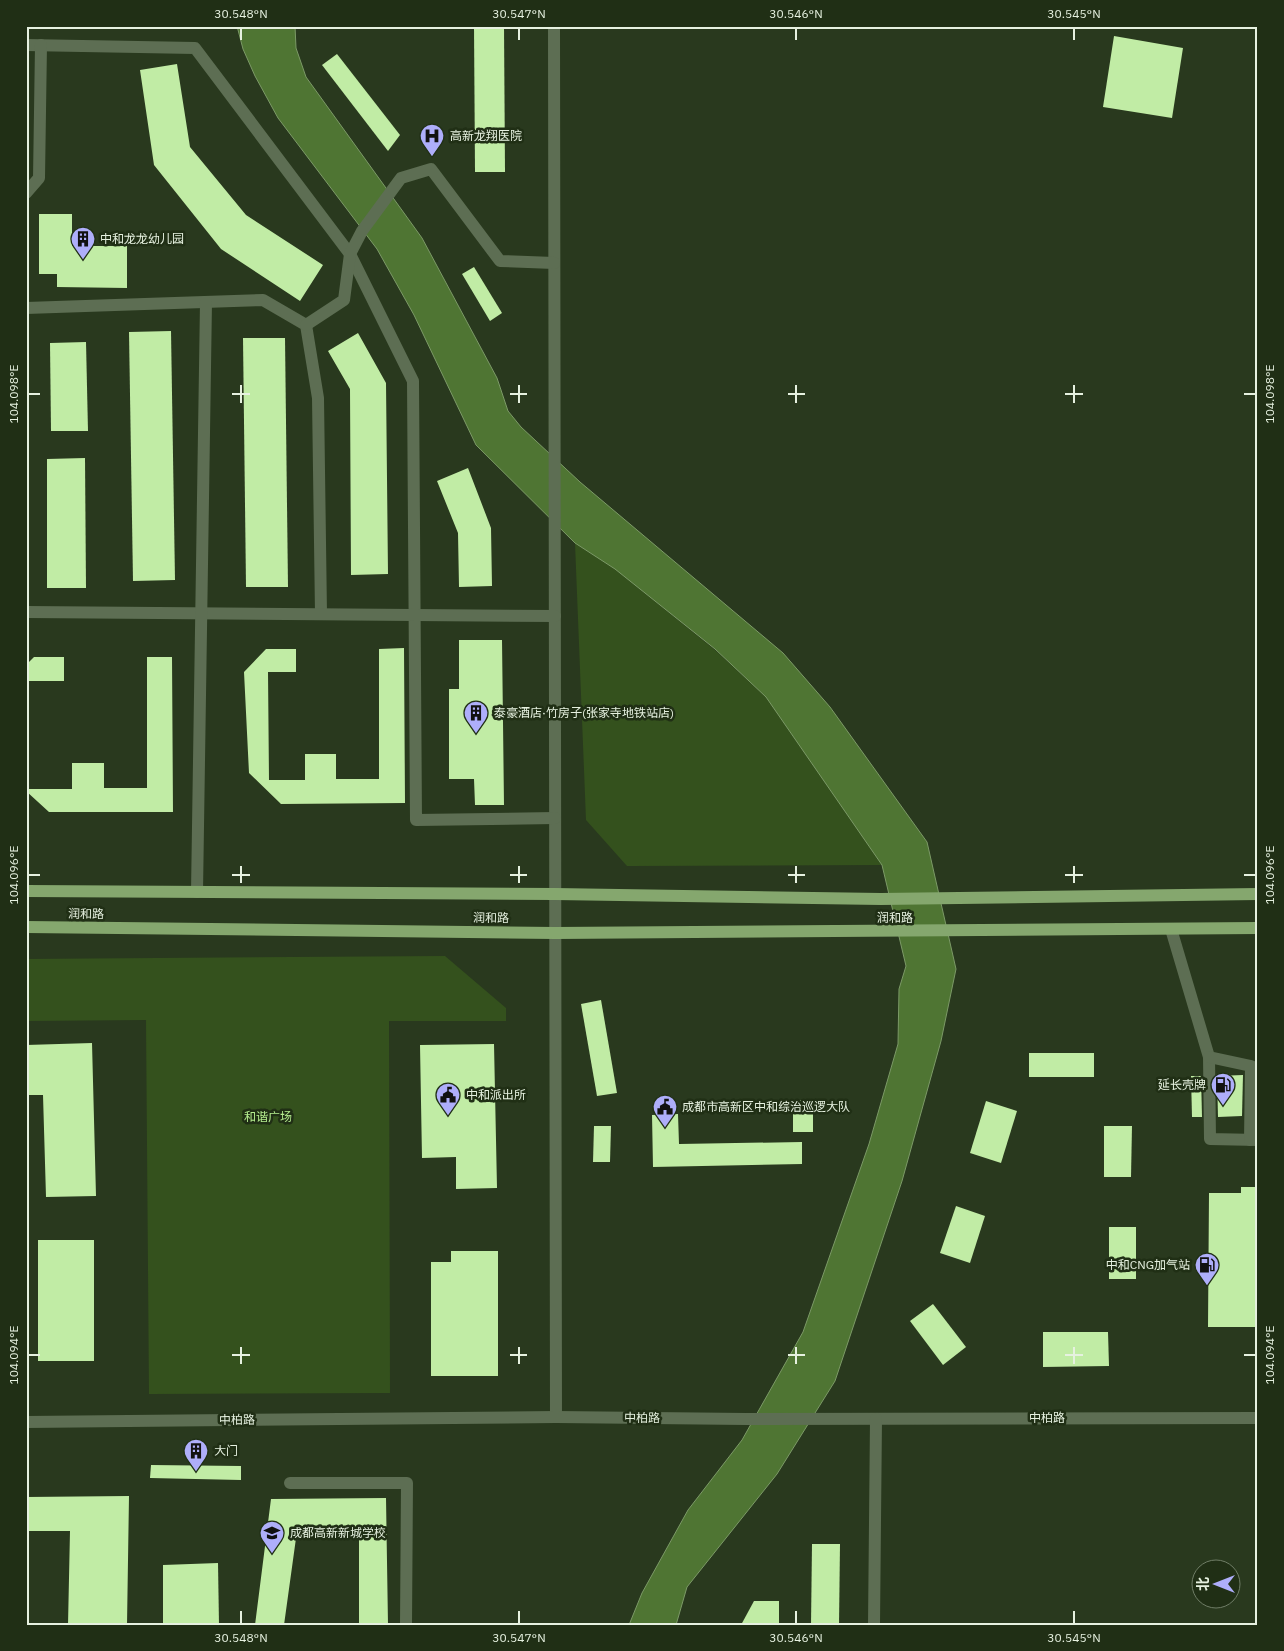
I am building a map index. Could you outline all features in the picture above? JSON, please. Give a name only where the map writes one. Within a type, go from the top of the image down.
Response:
[{"type":"main road","name":"润和路","points":[[26,891],[555,894],[881,899],[1258,894]]},
{"type":"main road","name":"润和路","points":[[26,927],[555,933],[1258,928]]},
{"type":"street","points":[[554,26],[556,1417]]},
{"type":"street","points":[[26,45],[195,48],[350,254],[413,381],[416,820],[555,818]]},
{"type":"street","points":[[26,193],[39,178],[41,45]]},
{"type":"street","points":[[306,325],[344,300],[350,254],[362,231],[401,178],[431,169],[500,261],[554,263]]},
{"type":"street","points":[[26,308],[263,300],[306,325]]},
{"type":"street","points":[[197,892],[206,302]]},
{"type":"street","points":[[306,325],[318,398],[321,614]]},
{"type":"street","points":[[26,612],[555,616]]},
{"type":"street","points":[[1170,929],[1209,1057],[1210,1138],[1254,1140],[1250,1066],[1209,1057]]},
{"type":"street","name":"中柏路","points":[[26,1422],[556,1417],[746,1419],[1258,1418]]},
{"type":"street","points":[[874,1625],[876,1418]]},
{"type":"street","points":[[290,1483],[407,1483],[406,1625]]},
{"type":"green space","points":[[575,543],[615,569],[715,650],[766,697],[882,865],[627,866],[586,820]]},
{"type":"green space","name":"和谐广场","points":[[445,956],[506,1008],[506,1021],[389,1021],[390,1393],[149,1394],[146,1020],[26,1021],[26,959]]},
{"type":"shaded area","points":[[237,26],[295,26],[296,48],[306,77],[422,238],[497,378],[508,411],[521,427],[580,482],[783,653],[830,707],[927,842],[956,969],[941,1041],[902,1181],[835,1381],[777,1474],[687,1587],[676,1625],[629,1625],[642,1593],[688,1510],[742,1440],[803,1332],[869,1144],[898,1044],[899,989],[906,966],[882,865],[766,697],[715,649],[615,569],[575,543],[476,445],[414,315],[377,249],[278,118],[255,76],[243,49]]},
{"type":"building","points":[[474,26],[504,26],[505,172],[475,172]]},
{"type":"building","points":[[1114,36],[1183,48],[1172,118],[1103,107]]},
{"type":"building","points":[[337,54],[400,135],[388,151],[322,65]]},
{"type":"building","points":[[177,64],[190,147],[246,215],[323,265],[300,301],[221,249],[154,165],[140,70]]},
{"type":"building","name":"中和龙龙幼儿园","points":[[39,214],[72,214],[72,246],[127,246],[127,288],[57,287],[57,274],[39,274]]},
{"type":"building","points":[[474,267],[502,313],[490,321],[462,274]]},
{"type":"building","points":[[171,331],[175,580],[133,581],[129,332]]},
{"type":"building","points":[[358,333],[386,383],[388,574],[351,575],[350,389],[328,351]]},
{"type":"building","points":[[243,338],[285,338],[288,587],[246,587]]},
{"type":"building","points":[[86,342],[88,431],[51,431],[50,343]]},
{"type":"building","points":[[85,458],[86,588],[47,588],[47,459]]},
{"type":"building","points":[[468,468],[491,528],[492,586],[459,587],[458,533],[437,481]]},
{"type":"building","name":"泰豪酒店·竹房子(张家寺地铁站店)","points":[[459,640],[502,640],[504,805],[475,805],[474,779],[449,779],[449,689],[459,689]]},
{"type":"building","points":[[404,648],[405,803],[281,804],[249,773],[244,672],[266,649],[296,649],[296,672],[268,672],[269,780],[305,780],[305,754],[336,754],[336,779],[379,779],[379,649]]},
{"type":"building","points":[[34,657],[64,657],[64,681],[26,681],[26,665]]},
{"type":"building","points":[[147,657],[172,657],[173,812],[49,812],[26,789],[72,789],[72,763],[104,763],[104,788],[147,788]]},
{"type":"building","points":[[601,1000],[617,1093],[597,1096],[581,1004]]},
{"type":"building","points":[[92,1043],[96,1196],[46,1197],[43,1095],[26,1095],[26,1045]]},
{"type":"building","points":[[494,1044],[497,1188],[456,1189],[456,1157],[422,1158],[420,1045]]},
{"type":"building","points":[[1029,1053],[1094,1053],[1094,1077],[1029,1077]]},
{"type":"building","points":[[1243,1075],[1242,1116],[1218,1117],[1217,1076]]},
{"type":"building","points":[[1191,1076],[1201,1076],[1202,1117],[1192,1117]]},
{"type":"building","points":[[793,1100],[813,1100],[813,1132],[793,1132]]},
{"type":"building","points":[[986,1101],[1017,1111],[1001,1163],[970,1153]]},
{"type":"building","name":"成都市高新区中和综治巡逻大队","points":[[678,1114],[679,1144],[802,1142],[802,1164],[653,1167],[652,1115]]},
{"type":"building","points":[[594,1126],[611,1126],[610,1162],[593,1162]]},
{"type":"building","points":[[1104,1126],[1132,1126],[1131,1177],[1104,1177]]},
{"type":"building","points":[[1241,1187],[1258,1187],[1258,1327],[1208,1327],[1209,1193],[1241,1193]]},
{"type":"building","points":[[956,1206],[985,1216],[970,1263],[940,1253]]},
{"type":"building","points":[[1109,1227],[1136,1227],[1136,1279],[1109,1279]]},
{"type":"building","points":[[38,1240],[94,1240],[94,1361],[38,1361]]},
{"type":"building","points":[[451,1251],[498,1251],[498,1376],[431,1376],[431,1262],[451,1262]]},
{"type":"building","points":[[933,1304],[966,1347],[943,1365],[910,1321]]},
{"type":"building","points":[[1043,1332],[1108,1332],[1109,1366],[1043,1367]]},
{"type":"building","name":"大门","points":[[151,1465],[241,1466],[241,1480],[150,1478]]},
{"type":"building","points":[[129,1496],[127,1625],[68,1625],[70,1531],[26,1531],[26,1497]]},
{"type":"building","points":[[386,1498],[388,1625],[359,1625],[359,1530],[297,1531],[284,1625],[255,1625],[271,1499]]},
{"type":"building","points":[[812,1544],[840,1544],[839,1625],[811,1625]]},
{"type":"building","points":[[218,1563],[219,1625],[163,1625],[163,1565]]},
{"type":"building","points":[[754,1601],[779,1601],[779,1625],[741,1625]]},
{"type":"place","name":"高新龙翔医院","points":[[432,157]]},
{"type":"place","name":"中和龙龙幼儿园","points":[[83,260]]},
{"type":"place","name":"泰豪酒店·竹房子(张家寺地铁站店)","points":[[476,734]]},
{"type":"place","name":"延长壳牌","points":[[1223,1106]]},
{"type":"place","name":"中和派出所","points":[[448,1116]]},
{"type":"place","name":"成都市高新区中和综治巡逻大队","points":[[665,1128]]},
{"type":"place","name":"中和CNG加气站","points":[[1207,1286]]},
{"type":"place","name":"大门","points":[[196,1472]]},
{"type":"place","name":"成都高新新城学校","points":[[272,1554]]}]
